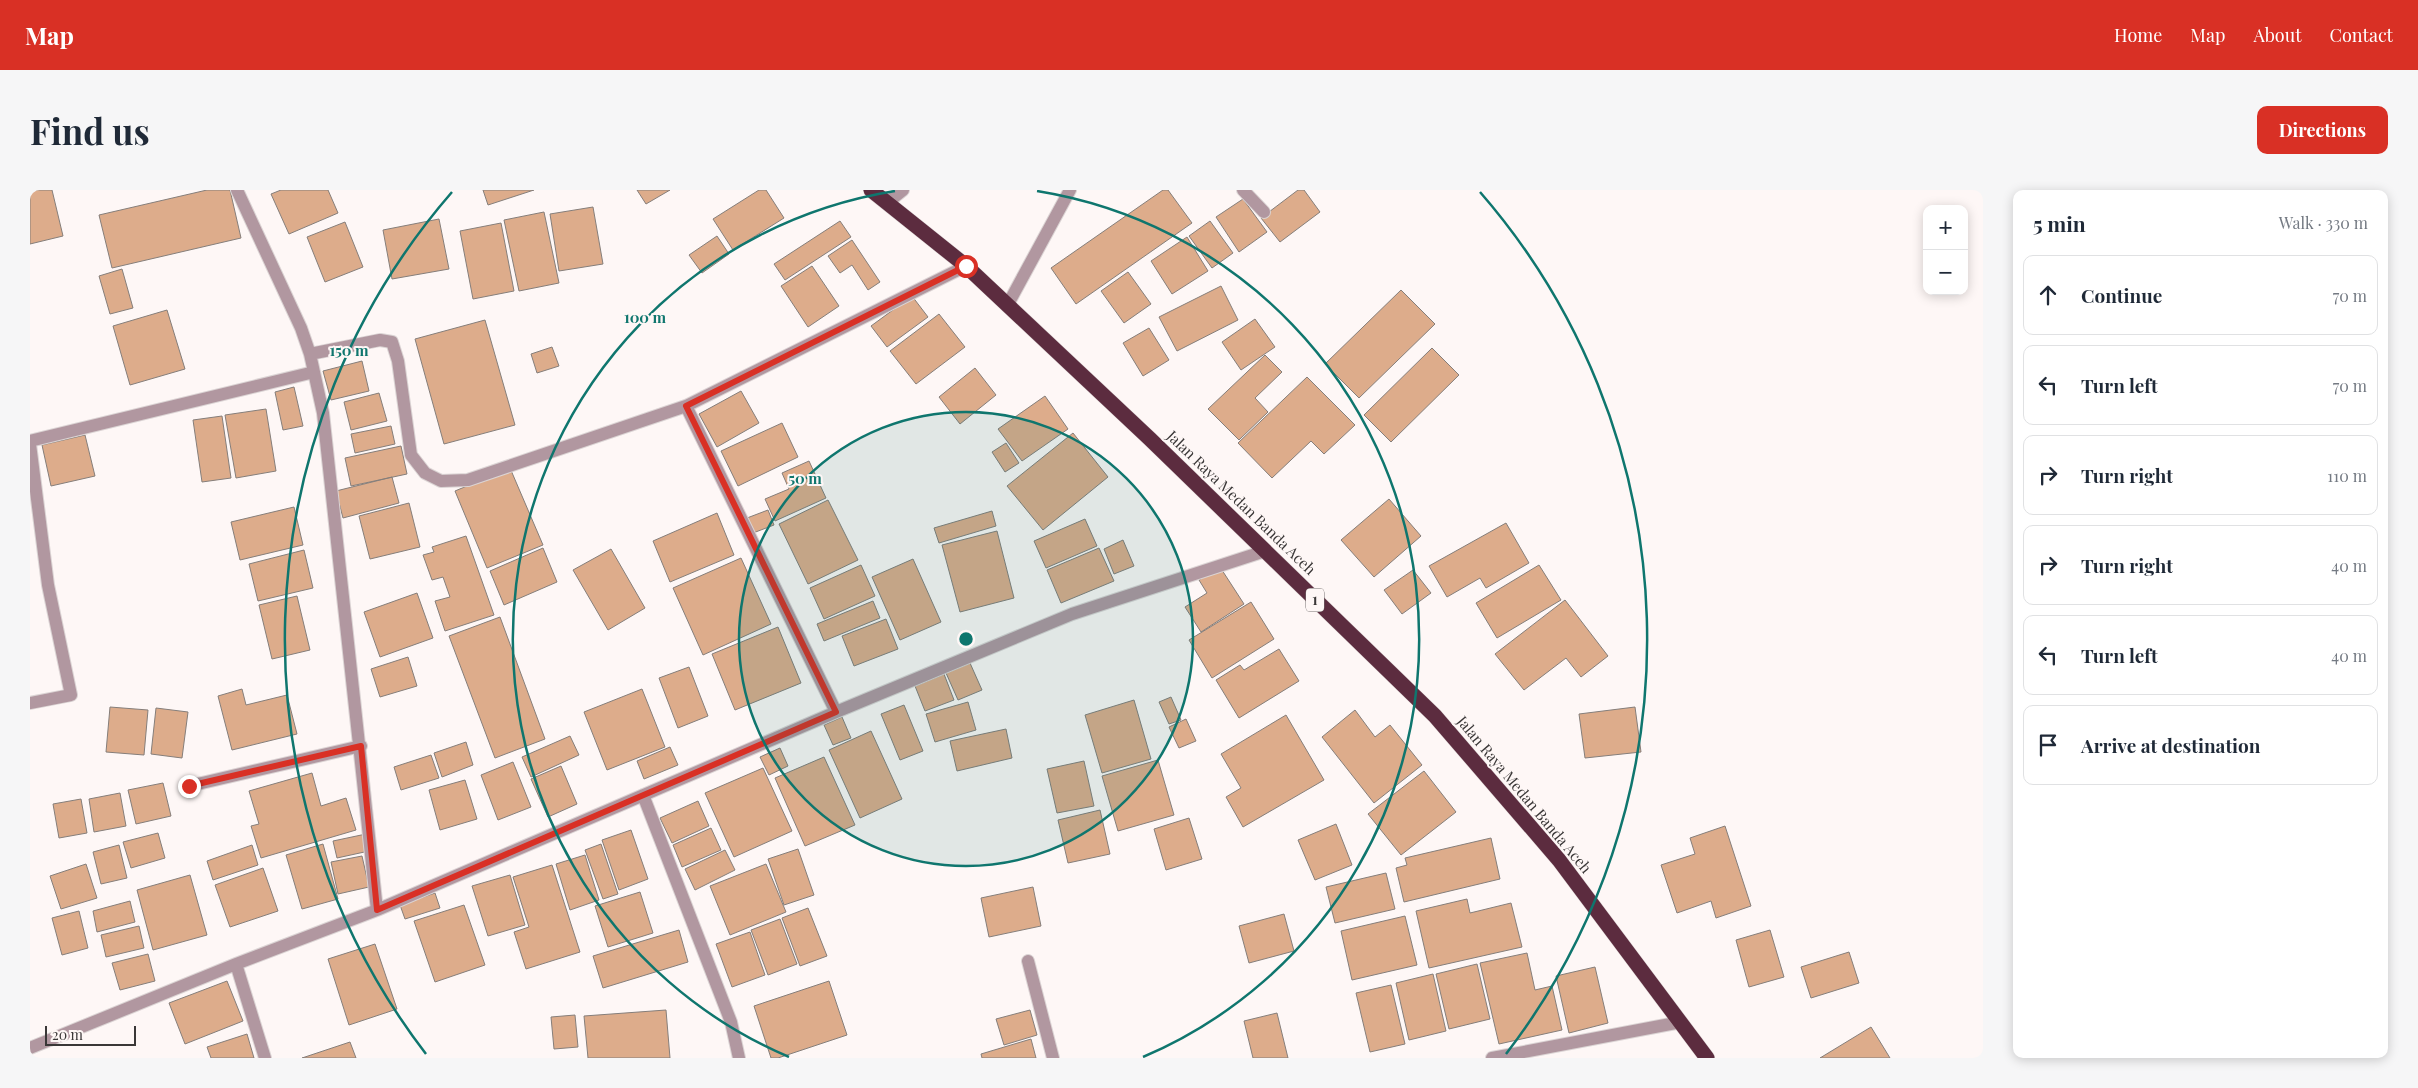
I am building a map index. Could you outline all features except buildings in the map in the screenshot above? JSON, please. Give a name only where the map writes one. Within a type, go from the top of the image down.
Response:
[{"type":"highway","name":"Jalan Raya Medan Banda Aceh","points":[[872,190],[966,266],[1150,439],[1435,716],[1559,860],[1707,1058]]},
{"type":"street","points":[[236,190],[301,328],[310,354],[323,413],[361,746],[377,910]]},
{"type":"street","points":[[888,202],[903,190]]},
{"type":"street","points":[[1007,306],[1070,190]]},
{"type":"street","points":[[1243,190],[1264,212]]},
{"type":"street","points":[[310,354],[380,340],[392,342],[398,361],[410,455],[425,473],[441,481],[468,480],[686,406],[966,266]]},
{"type":"street","points":[[30,703],[71,695],[48,585],[30,443],[314,372]]},
{"type":"street","points":[[686,406],[836,712]]},
{"type":"street","points":[[30,1048],[236,964],[377,910],[836,712],[1072,614],[1265,551]]},
{"type":"street","points":[[189,786],[361,746]]},
{"type":"street","points":[[643,795],[731,1022],[739,1058]]},
{"type":"street","points":[[1028,961],[1053,1058]]},
{"type":"street","points":[[236,964],[265,1058]]},
{"type":"street","points":[[1492,1058],[1681,1022]]},
{"type":"route","points":[[189,786],[361,746],[377,910],[836,712],[686,406],[966,266]]}]
